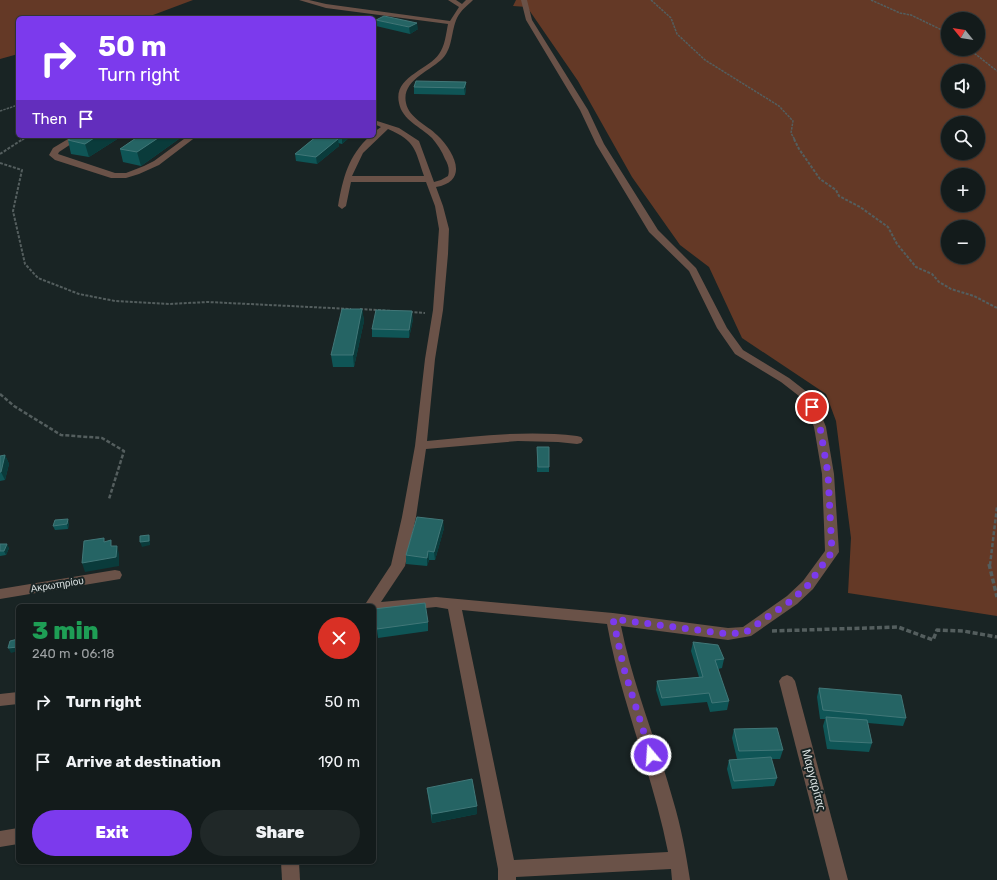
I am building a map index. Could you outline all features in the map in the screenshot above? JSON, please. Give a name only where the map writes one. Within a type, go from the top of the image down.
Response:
[{"type":"street","points":[[302,0],[326,6],[452,23]]},
{"type":"street","points":[[451,0],[462,6]]},
{"type":"street","points":[[347,179],[444,183],[450,179],[454,173],[453,165],[442,145],[405,110],[402,102],[403,93],[410,80],[434,63],[445,50],[452,23],[457,12],[470,0]]},
{"type":"street","points":[[376,608],[436,602],[454,605],[613,619],[728,634],[746,632],[792,600],[808,585],[832,552],[828,474],[820,427],[812,407],[803,394],[785,380],[739,352],[722,328],[693,270],[654,232],[600,144],[584,110],[529,20],[524,0]]},
{"type":"street","points":[[372,604],[398,566],[409,517],[421,446],[430,359],[437,314],[444,229],[439,206],[416,143],[408,136],[376,123]]},
{"type":"street","points":[[376,134],[387,126]]},
{"type":"street","points":[[76,138],[56,150],[53,155],[58,158],[114,176],[123,176],[139,173],[148,168],[190,138]]},
{"type":"street","points":[[342,206],[349,168],[355,156],[372,138]]},
{"type":"street","points":[[421,446],[517,436],[554,436],[577,440]]},
{"type":"street","name":"Ακρωτηρίου","points":[[0,594],[115,575]]},
{"type":"street","points":[[454,605],[507,875],[679,860]]},
{"type":"street","points":[[613,619],[624,669],[672,826],[679,860],[681,880]]},
{"type":"street","name":"Μαργαρίτας","points":[[787,681],[839,880]]},
{"type":"street","points":[[0,700],[16,698]]},
{"type":"street","points":[[0,839],[16,836]]},
{"type":"street","points":[[290,864],[291,880]]},
{"type":"path","points":[[650,0],[665,11],[671,18],[677,34],[705,60],[779,106],[793,121],[792,133],[798,149],[820,179],[836,190],[839,196],[860,207],[888,227],[897,244],[916,267],[932,274],[939,282],[951,289],[974,296],[997,308]]},
{"type":"path","points":[[871,0],[900,13],[911,15],[941,30]]},
{"type":"path","points":[[978,56],[997,71]]},
{"type":"path","points":[[0,111],[16,106]]},
{"type":"path","points":[[0,154],[26,138]]},
{"type":"path","points":[[0,163],[22,170],[13,211],[18,238],[26,264],[38,278],[79,294],[115,301],[169,304],[208,302],[352,309]]},
{"type":"path","points":[[360,309],[399,311]]},
{"type":"path","points":[[407,312],[437,314]]},
{"type":"path","points":[[0,394],[14,406],[61,435],[102,438],[124,451],[109,499]]},
{"type":"path","points":[[997,507],[989,562],[997,597]]},
{"type":"path","points":[[746,632],[898,627],[933,640],[937,630],[963,631],[997,637]]},
{"type":"shaded area","points":[[0,0],[193,0],[150,16],[16,16],[16,55],[0,59]]},
{"type":"shaded area","points":[[516,0],[997,0],[997,616],[848,593],[851,538],[836,421],[826,394],[742,338],[709,267],[680,245],[632,177],[578,81],[527,7],[513,6]]},
{"type":"building","points":[[384,16],[417,23],[409,27],[376,20]]},
{"type":"building","points":[[416,81],[466,82],[464,88],[414,87]]},
{"type":"building","points":[[72,138],[94,138],[85,144],[68,140]]},
{"type":"building","points":[[136,138],[158,138],[137,152],[120,149]]},
{"type":"building","points":[[315,138],[338,139],[316,157],[295,154]]},
{"type":"building","points":[[342,309],[362,309],[353,355],[331,355]]},
{"type":"building","points":[[376,310],[412,311],[409,330],[372,329]]},
{"type":"building","points":[[537,447],[549,447],[549,467],[538,467]]},
{"type":"building","points":[[5,455],[1,472],[0,472],[0,456]]},
{"type":"building","points":[[417,517],[443,520],[434,552],[428,551],[427,558],[406,555]]},
{"type":"building","points":[[68,519],[67,524],[53,526],[55,520]]},
{"type":"building","points":[[149,535],[149,541],[140,542],[140,536]]},
{"type":"building","points":[[104,538],[104,542],[111,540],[111,546],[117,546],[116,557],[82,563],[84,541]]},
{"type":"building","points":[[0,544],[7,544],[4,551],[0,551]]},
{"type":"building","points":[[425,603],[428,622],[377,629],[376,609]]},
{"type":"building","points":[[16,640],[16,647],[8,648],[10,641]]},
{"type":"building","points":[[693,642],[718,645],[724,659],[715,660],[729,701],[712,703],[709,693],[662,698],[657,681],[703,677]]},
{"type":"building","points":[[819,688],[901,695],[906,718],[823,710]]},
{"type":"building","points":[[826,717],[867,720],[872,743],[830,741]]},
{"type":"building","points":[[777,728],[783,750],[739,751],[734,729]]},
{"type":"building","points":[[771,757],[777,778],[734,781],[729,760]]},
{"type":"building","points":[[472,779],[477,806],[432,814],[427,788]]},
{"type":"route","points":[[651,755],[624,669],[613,619],[728,634],[746,632],[792,600],[808,585],[821,570],[832,552],[828,474],[820,427],[812,407]]}]
